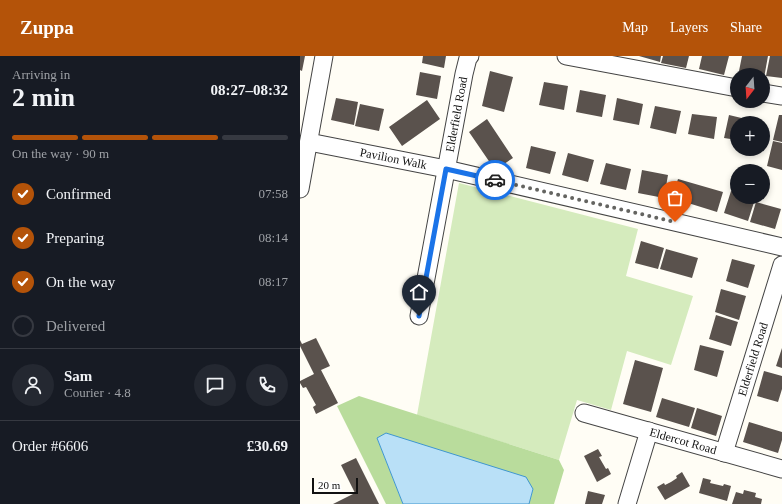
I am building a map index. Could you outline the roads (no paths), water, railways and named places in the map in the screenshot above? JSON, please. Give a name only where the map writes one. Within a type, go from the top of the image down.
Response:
[{"type":"street","points":[[300,189],[324,56]]},
{"type":"street","name":"Elderfield Road","points":[[419,316],[464,74],[468,58],[470,56]]},
{"type":"street","points":[[566,56],[730,87]]},
{"type":"street","points":[[770,94],[782,96]]},
{"type":"street","name":"Pavilion Walk","points":[[309,142],[446,169],[782,247]]},
{"type":"street","name":"Elderfield Road","points":[[724,452],[782,265]]},
{"type":"street","name":"Eldercot Road","points":[[584,413],[782,469]]},
{"type":"street","points":[[627,504],[649,431]]},
{"type":"water","points":[[386,433],[526,477],[533,489],[529,504],[403,504],[377,438]]}]
